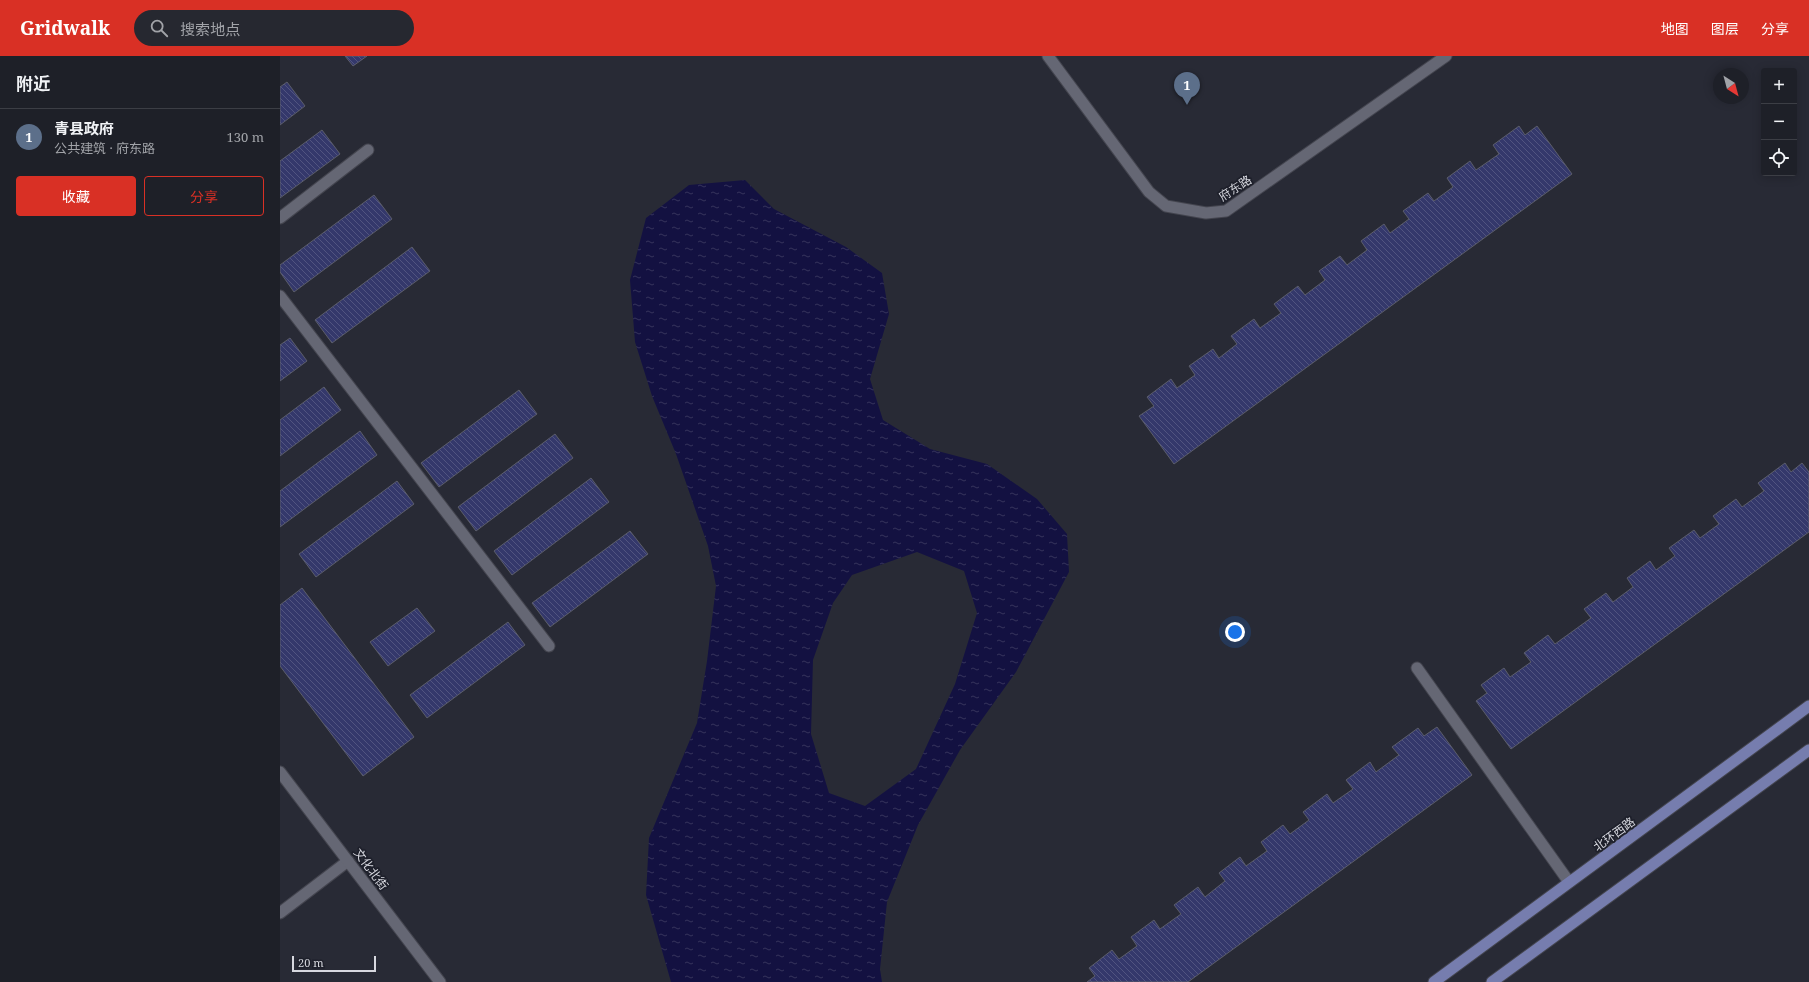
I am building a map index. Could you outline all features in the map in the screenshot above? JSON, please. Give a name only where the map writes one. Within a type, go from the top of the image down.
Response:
[{"type":"main road","name":"北环西路","points":[[1434,982],[1809,706]]},
{"type":"main road","points":[[1492,982],[1809,750]]},
{"type":"street","name":"府东路","points":[[1048,56],[1149,192],[1166,206],[1206,213],[1226,211],[1446,56]]},
{"type":"street","points":[[280,218],[368,150]]},
{"type":"street","points":[[280,296],[549,646]]},
{"type":"street","points":[[1416,668],[1569,882]]},
{"type":"street","name":"文化北街","points":[[280,772],[440,982]]},
{"type":"street","points":[[280,913],[348,861]]},
{"type":"water","points":[[745,180],[774,209],[846,247],[882,273],[889,314],[870,379],[883,420],[930,449],[987,464],[1037,499],[1067,534],[1069,572],[1016,672],[960,750],[918,825],[887,902],[880,969],[882,982],[671,982],[646,895],[649,838],[697,723],[707,661],[716,586],[708,546],[676,454],[652,396],[635,342],[630,280],[646,218],[689,185]],"holes":[[[917,552],[964,571],[977,613],[955,684],[916,769],[865,806],[829,793],[811,734],[813,660],[833,603],[852,575]]]},
{"type":"building","points":[[345,56],[367,56],[353,66]]},
{"type":"building","points":[[287,82],[305,106],[280,125],[280,87]]},
{"type":"building","points":[[1519,126],[1525,135],[1537,126],[1572,174],[1174,464],[1139,416],[1154,406],[1147,397],[1171,379],[1177,388],[1195,375],[1189,366],[1213,349],[1219,358],[1237,344],[1231,336],[1254,319],[1260,328],[1281,313],[1274,304],[1298,286],[1305,295],[1325,280],[1319,271],[1340,256],[1347,265],[1367,250],[1361,241],[1384,224],[1390,233],[1409,219],[1403,211],[1428,193],[1434,201],[1453,187],[1447,178],[1470,161],[1476,170],[1499,154],[1493,145]]},
{"type":"building","points":[[322,130],[340,154],[280,198],[280,161]]},
{"type":"building","points":[[374,195],[392,219],[294,292],[280,272],[280,265]]},
{"type":"building","points":[[412,247],[430,271],[332,343],[315,320]]},
{"type":"building","points":[[290,338],[307,361],[280,381],[280,345]]},
{"type":"building","points":[[324,387],[341,410],[280,456],[280,420]]},
{"type":"building","points":[[519,390],[537,414],[439,487],[421,463]]},
{"type":"building","points":[[360,431],[377,455],[280,527],[280,491]]},
{"type":"building","points":[[555,434],[573,458],[476,531],[458,507]]},
{"type":"building","points":[[1785,463],[1791,472],[1802,463],[1809,472],[1809,532],[1511,749],[1476,701],[1487,693],[1481,685],[1504,668],[1510,677],[1531,662],[1524,653],[1548,635],[1555,644],[1591,618],[1584,609],[1606,593],[1613,602],[1633,587],[1627,578],[1650,561],[1656,570],[1675,556],[1669,548],[1694,530],[1700,538],[1719,524],[1713,516],[1736,499],[1742,507],[1764,491],[1758,483]]},
{"type":"building","points":[[591,478],[609,502],[512,575],[494,551]]},
{"type":"building","points":[[397,481],[414,504],[316,577],[299,554]]},
{"type":"building","points":[[630,531],[648,554],[550,627],[532,603]]},
{"type":"building","points":[[302,588],[414,737],[363,776],[280,666],[280,605]]},
{"type":"building","points":[[417,608],[435,631],[388,666],[370,642]]},
{"type":"building","points":[[508,622],[525,645],[427,718],[410,695]]},
{"type":"building","points":[[1437,727],[1472,775],[1188,982],[1087,982],[1095,976],[1089,968],[1112,950],[1119,959],[1137,946],[1131,937],[1154,920],[1160,929],[1181,914],[1174,905],[1198,887],[1205,897],[1225,881],[1219,873],[1240,857],[1246,866],[1267,851],[1261,842],[1283,825],[1290,834],[1309,820],[1303,812],[1327,794],[1333,803],[1353,789],[1346,780],[1370,762],[1376,772],[1399,755],[1392,747],[1418,728],[1424,736]]},
{"type":"place","name":"青县政府","points":[[1187,105]]}]
